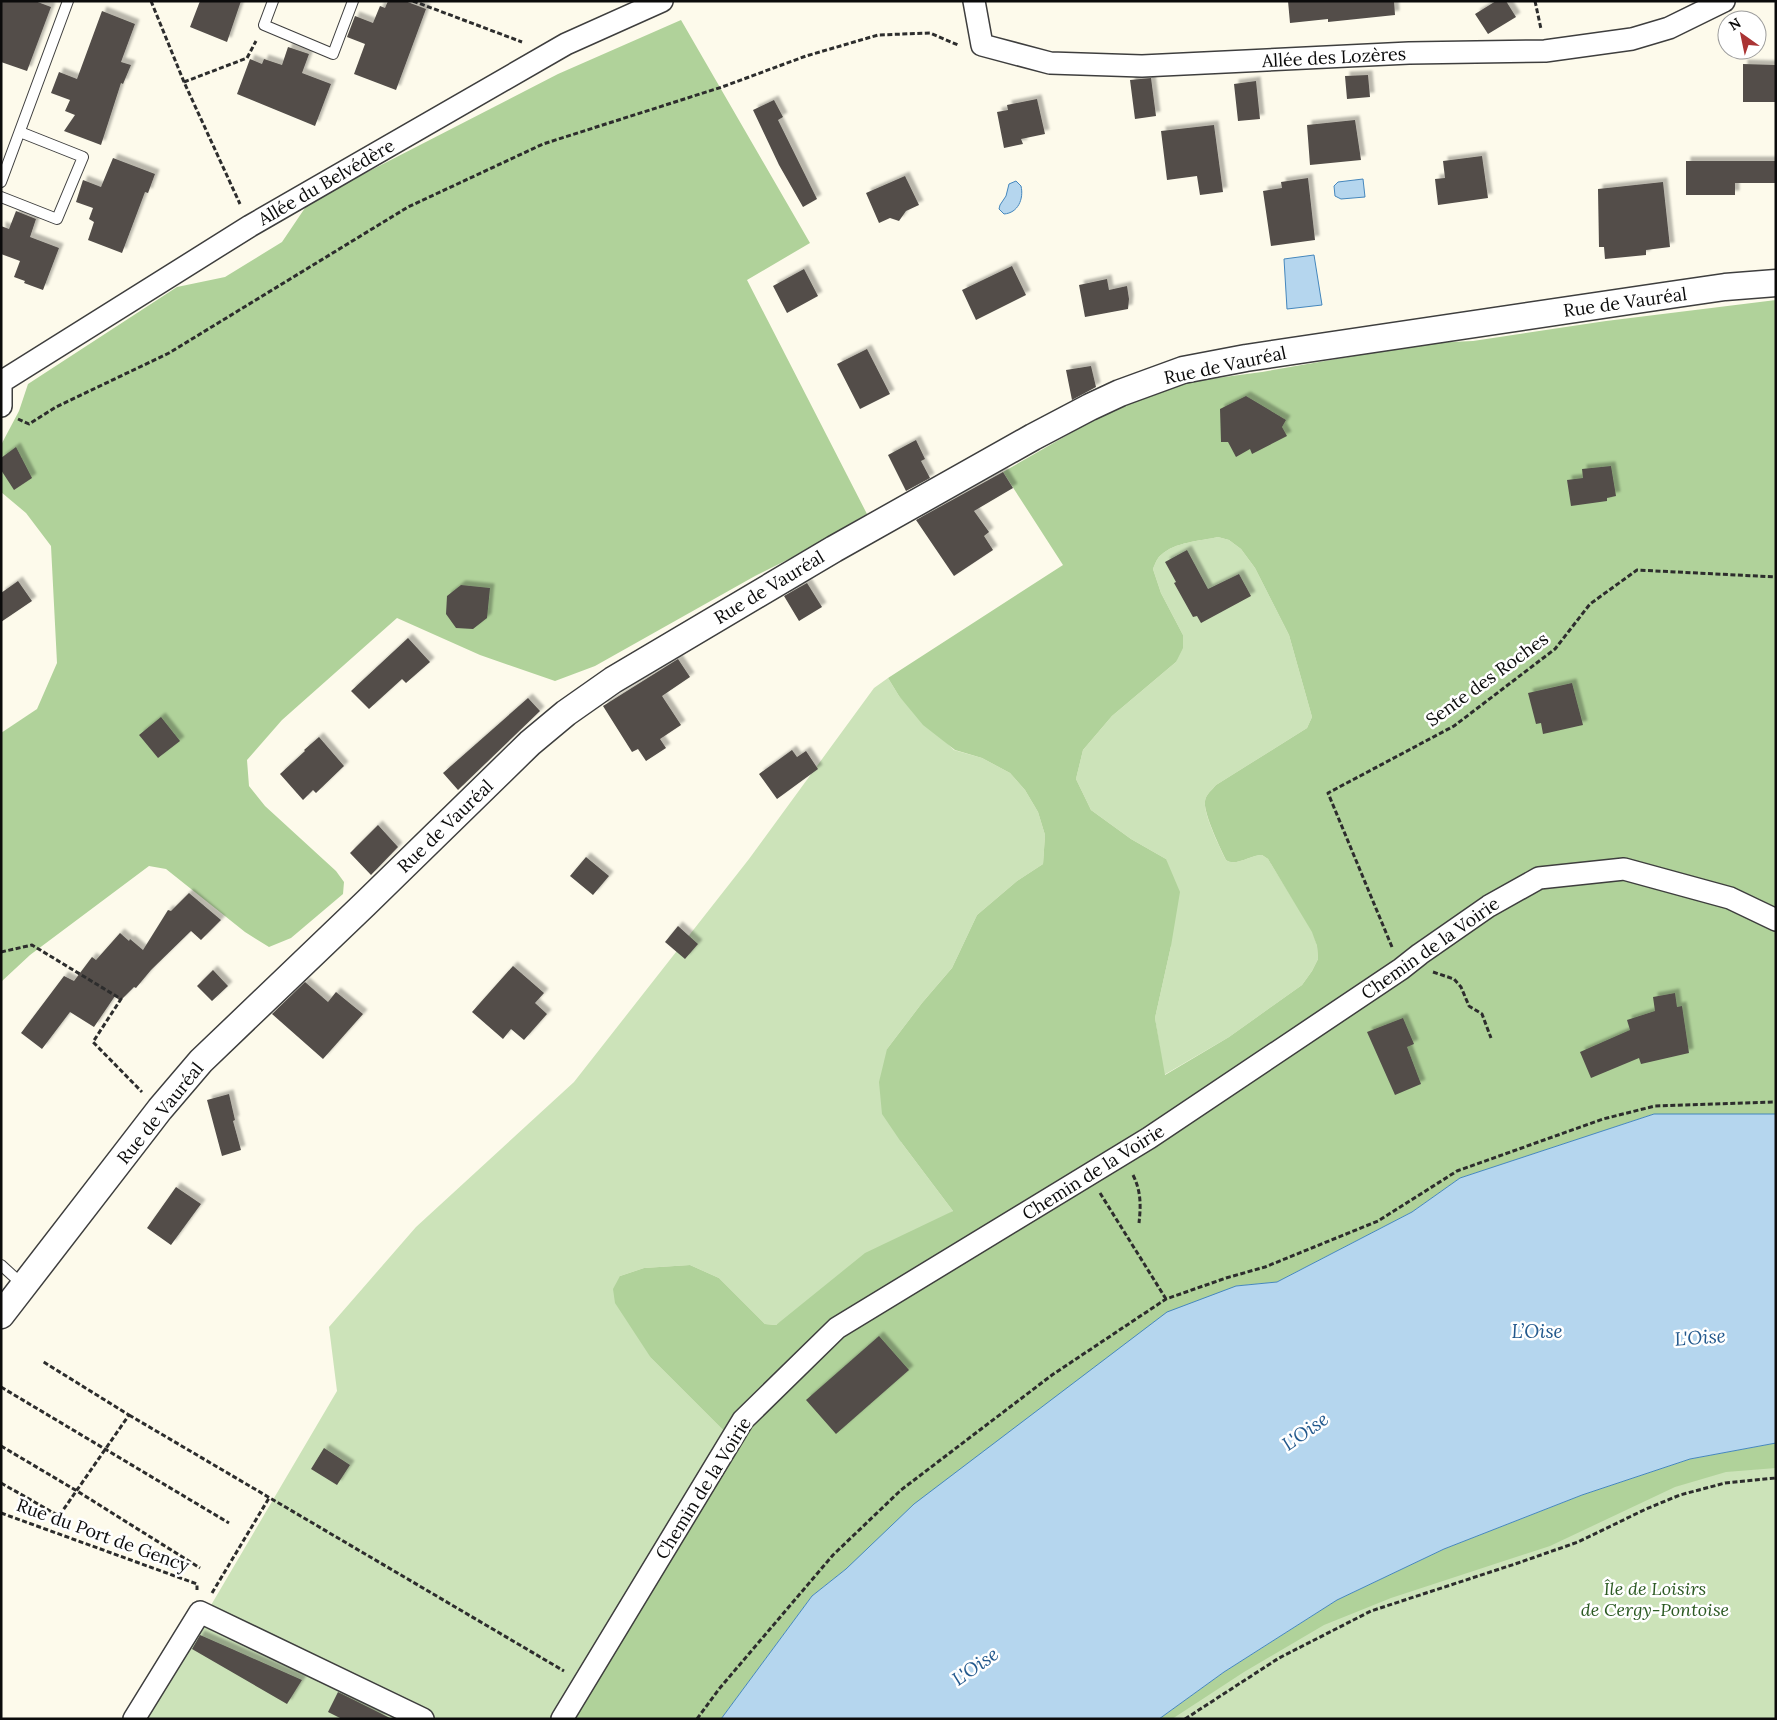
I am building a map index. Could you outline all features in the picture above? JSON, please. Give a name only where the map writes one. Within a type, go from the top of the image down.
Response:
[{"type":"street","name":"Allée du Belvédère","points":[[1,382],[250,226],[566,44],[662,1]]},
{"type":"street","points":[[974,1],[982,46]]},
{"type":"street","name":"Allée des Lozères","points":[[982,46],[1050,63],[1142,66],[1409,53],[1545,51],[1632,39],[1669,28],[1724,1]]},
{"type":"street","name":"Rue de Vauréal","points":[[1,1315],[200,1061],[365,904],[530,742],[566,713],[613,680],[834,549],[1090,407],[1120,393],[1183,370],[1246,358],[1661,296],[1725,287],[1776,283]]},
{"type":"street","points":[[1,388],[8,412]]},
{"type":"street","name":"Chemin de la Voirie","points":[[562,1719],[743,1420],[837,1328],[1122,1155],[1402,969],[1420,954],[1489,906],[1539,878],[1624,869],[1730,898],[1776,920]]},
{"type":"street","points":[[134,1719],[200,1612],[423,1719]]},
{"type":"lane","points":[[1,182],[68,1]]},
{"type":"lane","points":[[273,1],[264,25],[333,54],[353,1]]},
{"type":"lane","points":[[1,197],[57,219],[83,157],[20,132]]},
{"type":"lane","points":[[1,1265],[24,1286]]},
{"type":"path","points":[[151,1],[184,82],[250,226]]},
{"type":"path","points":[[412,1],[521,41],[536,62]]},
{"type":"path","points":[[184,82],[247,58],[264,25]]},
{"type":"path","points":[[8,412],[30,424],[56,407],[169,353],[408,207],[543,144],[722,87],[806,56],[878,35],[930,33],[962,46],[982,46]]},
{"type":"path","name":"Sente des Roches","points":[[1402,969],[1328,793],[1454,726],[1555,649],[1590,604],[1637,570],[1776,577]]},
{"type":"path","points":[[1,952],[32,945],[121,999],[93,1042],[136,1086]]},
{"type":"path","points":[[1420,954],[1426,966],[1435,974],[1454,979],[1461,987],[1469,1006],[1482,1014],[1491,1038]]},
{"type":"path","points":[[697,1719],[719,1689],[833,1555],[901,1490],[1052,1375],[1166,1299],[1226,1278],[1265,1267],[1369,1225],[1457,1171],[1603,1118],[1654,1106],[1776,1102]]},
{"type":"path","points":[[1122,1155],[1138,1186],[1142,1204],[1139,1223]]},
{"type":"path","points":[[1089,1175],[1166,1299]]},
{"type":"path","points":[[42,1361],[129,1415],[583,1683]]},
{"type":"path","points":[[1,1387],[229,1523]]},
{"type":"path","points":[[1,1483],[59,1516],[129,1415]]},
{"type":"path","points":[[1,1446],[200,1568]]},
{"type":"path","points":[[1185,1719],[1279,1658],[1371,1611],[1578,1542],[1646,1509],[1680,1495],[1725,1483],[1776,1478]]},
{"type":"path","points":[[200,1612],[269,1498]]},
{"type":"path","name":"Rue du Port de Gency","points":[[1,1513],[197,1584],[200,1612]]},
{"type":"green space","points":[[681,20],[810,243],[747,280],[867,514],[595,666],[555,681],[480,655],[397,618],[282,720],[247,760],[249,786],[265,806],[336,871],[344,882],[343,894],[291,938],[269,947],[245,932],[166,869],[149,866],[30,955],[1,982],[1,733],[37,709],[57,663],[51,546],[26,513],[1,492],[1,445],[19,411],[28,384],[177,287],[225,277],[282,242],[309,202],[558,74]]},
{"type":"green space","points":[[1776,300],[1776,1114],[1654,1114],[1460,1178],[1412,1212],[1277,1282],[1236,1286],[846,1569],[812,1596],[721,1719],[570,1719],[737,1444],[651,1358],[615,1303],[613,1289],[620,1276],[644,1268],[690,1265],[719,1278],[765,1324],[776,1325],[865,1253],[953,1211],[882,1114],[879,1082],[887,1049],[952,968],[977,915],[1017,881],[1043,864],[1045,835],[1038,812],[1025,790],[1010,773],[982,758],[955,750],[923,725],[899,696],[888,678],[1063,565],[1003,472],[1125,402],[1187,382],[1262,372],[1429,343],[1473,341],[1606,321]],"holes":[[[1218,537],[1229,540],[1241,549],[1255,568],[1289,635],[1312,717],[1307,728],[1216,785],[1209,792],[1205,806],[1212,830],[1226,860],[1234,862],[1262,855],[1268,859],[1312,932],[1317,946],[1318,959],[1302,985],[1229,1037],[1165,1075],[1155,1018],[1171,946],[1180,892],[1166,859],[1131,839],[1091,810],[1076,779],[1083,750],[1112,716],[1176,662],[1183,648],[1183,635],[1161,593],[1153,569],[1157,559],[1173,547],[1180,545]]]},
{"type":"green space","points":[[1218,537],[1229,540],[1241,549],[1255,568],[1289,635],[1312,717],[1307,728],[1216,785],[1208,794],[1205,806],[1212,830],[1226,860],[1234,862],[1262,855],[1268,859],[1313,932],[1318,959],[1302,985],[1229,1037],[1164,1075],[1155,1018],[1171,946],[1166,859],[1131,839],[1091,810],[1076,779],[1083,750],[1112,716],[1176,662],[1183,635],[1161,593],[1153,569],[1157,559],[1173,547]]},
{"type":"green space","points":[[888,678],[899,696],[954,750],[982,758],[1010,773],[1025,790],[1038,812],[1045,835],[1043,864],[1017,881],[977,915],[952,968],[887,1049],[901,1142],[953,1211],[776,1325],[765,1324],[719,1278],[690,1265],[644,1268],[620,1276],[651,1358],[737,1444],[570,1719],[144,1719],[337,1391],[329,1327],[416,1227],[574,1082],[749,859],[874,688]]},
{"type":"green space","name":"Île de Loisirs de Cergy-Pontoise","points":[[1776,1443],[1776,1719],[1159,1719],[1337,1600]]},
{"type":"green space","points":[[1776,1443],[1776,1468],[1726,1472],[1675,1487],[1550,1546],[1391,1598],[1324,1625],[1244,1672],[1172,1719],[1159,1719],[1224,1672],[1337,1600],[1444,1549],[1582,1495],[1690,1459]]},
{"type":"water","points":[[1363,179],[1365,197],[1341,199],[1335,196],[1334,186],[1338,182]]},
{"type":"water","points":[[1016,181],[1021,186],[1021,200],[1013,211],[1004,214],[999,209],[1000,205],[1006,196],[1009,184]]},
{"type":"water","points":[[1314,255],[1322,305],[1287,309],[1284,259]]},
{"type":"water","name":"L’Oise","points":[[1654,1114],[1776,1114],[1776,1443],[1690,1459],[1582,1495],[1444,1549],[1337,1600],[1224,1672],[1159,1719],[721,1719],[812,1596],[846,1569],[914,1504],[1167,1312],[1236,1286],[1277,1282],[1412,1212],[1460,1178]]},
{"type":"building","points":[[1,1],[35,1],[51,7],[27,71],[1,62]]},
{"type":"building","points":[[200,1],[241,1],[227,42],[190,27]]},
{"type":"building","points":[[388,1],[405,1],[426,9],[396,90],[354,74],[365,44],[347,37],[355,16],[373,23],[380,6],[385,8]]},
{"type":"building","points":[[1288,1],[1394,1],[1395,15],[1328,22],[1328,19],[1290,23]]},
{"type":"building","points":[[1496,1],[1506,1],[1516,17],[1488,34],[1475,14]]},
{"type":"building","points":[[102,11],[135,24],[121,62],[131,65],[123,84],[121,83],[101,145],[64,131],[75,115],[65,111],[70,100],[51,93],[59,72],[77,79]]},
{"type":"building","points":[[288,47],[309,54],[302,73],[331,84],[315,126],[237,94],[250,59],[262,64],[264,59],[282,65]]},
{"type":"building","points":[[1743,64],[1776,65],[1776,102],[1743,102]]},
{"type":"building","points":[[1368,75],[1370,97],[1347,99],[1345,76]]},
{"type":"building","points":[[1151,78],[1156,116],[1135,119],[1130,80]]},
{"type":"building","points":[[1256,81],[1260,119],[1238,121],[1234,84]]},
{"type":"building","points":[[1037,99],[1045,134],[1021,139],[1023,144],[1004,148],[997,112],[1008,110],[1007,105]]},
{"type":"building","points":[[774,100],[783,117],[778,120],[817,199],[803,207],[779,165],[753,110]]},
{"type":"building","points":[[1355,120],[1361,160],[1310,165],[1307,125]]},
{"type":"building","points":[[1214,125],[1223,192],[1200,195],[1197,176],[1167,180],[1161,131]]},
{"type":"building","points":[[1482,156],[1488,198],[1438,205],[1435,179],[1445,178],[1443,161]]},
{"type":"building","points":[[113,158],[155,174],[148,193],[145,192],[122,253],[88,240],[94,222],[89,219],[93,208],[76,202],[83,180],[101,187]]},
{"type":"building","points":[[1686,161],[1776,161],[1776,183],[1735,183],[1735,195],[1686,195]]},
{"type":"building","points":[[905,176],[919,205],[906,211],[899,221],[890,218],[879,223],[866,193]]},
{"type":"building","points":[[1308,178],[1315,240],[1271,246],[1263,191],[1282,188],[1281,182]]},
{"type":"building","points":[[1663,182],[1670,247],[1646,250],[1646,255],[1605,259],[1604,247],[1599,247],[1598,189]]},
{"type":"building","points":[[16,211],[36,219],[30,237],[59,248],[43,290],[14,277],[20,261],[1,254],[1,226],[9,229]]},
{"type":"building","points":[[1012,266],[1026,295],[976,320],[962,290]]},
{"type":"building","points":[[804,269],[818,296],[787,313],[773,286]]},
{"type":"building","points":[[1107,279],[1109,290],[1127,286],[1128,309],[1085,317],[1079,285]]},
{"type":"building","points":[[867,349],[890,394],[860,409],[837,364]]},
{"type":"building","points":[[1091,366],[1096,387],[1072,400],[1066,370]]},
{"type":"building","points":[[1246,396],[1286,420],[1282,427],[1287,436],[1252,454],[1250,449],[1236,457],[1228,442],[1221,442],[1220,409]]},
{"type":"building","points":[[916,440],[925,459],[921,461],[930,478],[906,491],[888,455]]},
{"type":"building","points":[[16,447],[32,478],[14,490],[1,470],[1,458]]},
{"type":"building","points":[[1611,466],[1616,496],[1607,498],[1607,501],[1571,506],[1567,480],[1583,478],[1582,469]]},
{"type":"building","points":[[1003,472],[1013,488],[974,511],[989,532],[984,536],[993,550],[954,576],[916,520]]},
{"type":"building","points":[[1187,550],[1208,589],[1239,574],[1251,596],[1201,623],[1197,616],[1193,617],[1174,583],[1176,582],[1165,562]]},
{"type":"building","points":[[18,581],[32,601],[1,622],[1,593]]},
{"type":"building","points":[[807,583],[822,607],[799,621],[784,596]]},
{"type":"building","points":[[461,585],[490,588],[487,618],[473,629],[456,628],[446,614],[447,596]]},
{"type":"building","points":[[408,638],[430,662],[406,683],[402,679],[369,709],[351,691]]},
{"type":"building","points":[[678,659],[690,677],[662,696],[681,725],[660,739],[666,748],[646,761],[638,749],[632,752],[603,706]]},
{"type":"building","points":[[1572,683],[1583,725],[1543,734],[1541,723],[1536,724],[1528,693]]},
{"type":"building","points":[[528,698],[540,711],[458,790],[443,773]]},
{"type":"building","points":[[161,717],[180,741],[158,758],[139,735]]},
{"type":"building","points":[[319,737],[344,766],[316,793],[313,790],[303,800],[280,774]]},
{"type":"building","points":[[792,750],[797,757],[806,751],[818,769],[777,799],[759,774]]},
{"type":"building","points":[[378,825],[398,847],[371,875],[350,853]]},
{"type":"building","points":[[586,857],[609,876],[593,895],[570,876]]},
{"type":"building","points":[[189,893],[221,920],[201,940],[191,931],[151,970],[136,988],[134,987],[120,1001],[115,996],[94,1027],[70,1012],[42,1049],[21,1033],[64,976],[74,981],[92,957],[96,960],[120,933],[143,950],[168,910],[171,911]]},
{"type":"building","points":[[678,926],[698,944],[685,959],[665,942]]},
{"type":"building","points":[[513,966],[544,993],[535,1003],[547,1014],[524,1040],[511,1029],[503,1039],[472,1012]]},
{"type":"building","points":[[213,970],[228,986],[212,1001],[197,986]]},
{"type":"building","points":[[305,982],[328,1002],[336,992],[363,1014],[323,1059],[272,1014]]},
{"type":"building","points":[[1675,993],[1677,1007],[1682,1006],[1689,1053],[1641,1064],[1639,1058],[1591,1078],[1580,1052],[1630,1030],[1627,1020],[1655,1011],[1653,997]]},
{"type":"building","points":[[1403,1018],[1414,1044],[1407,1047],[1421,1084],[1395,1095],[1367,1032]]},
{"type":"building","points":[[229,1094],[235,1120],[233,1121],[241,1150],[222,1156],[207,1100]]},
{"type":"building","points":[[176,1187],[201,1204],[171,1245],[147,1228]]},
{"type":"building","points":[[879,1336],[909,1370],[836,1434],[806,1400]]},
{"type":"building","points":[[324,1448],[350,1465],[337,1485],[311,1469]]},
{"type":"building","points":[[200,1635],[302,1680],[287,1704],[192,1649]]},
{"type":"building","points":[[338,1692],[392,1719],[342,1719],[328,1712]]},
{"type":"water label","name":"L'Oise","points":[[1700,1337]]},
{"type":"water label","name":"L'Oise","points":[[1305,1431]]},
{"type":"water label","name":"L'Oise","points":[[975,1666]]}]
